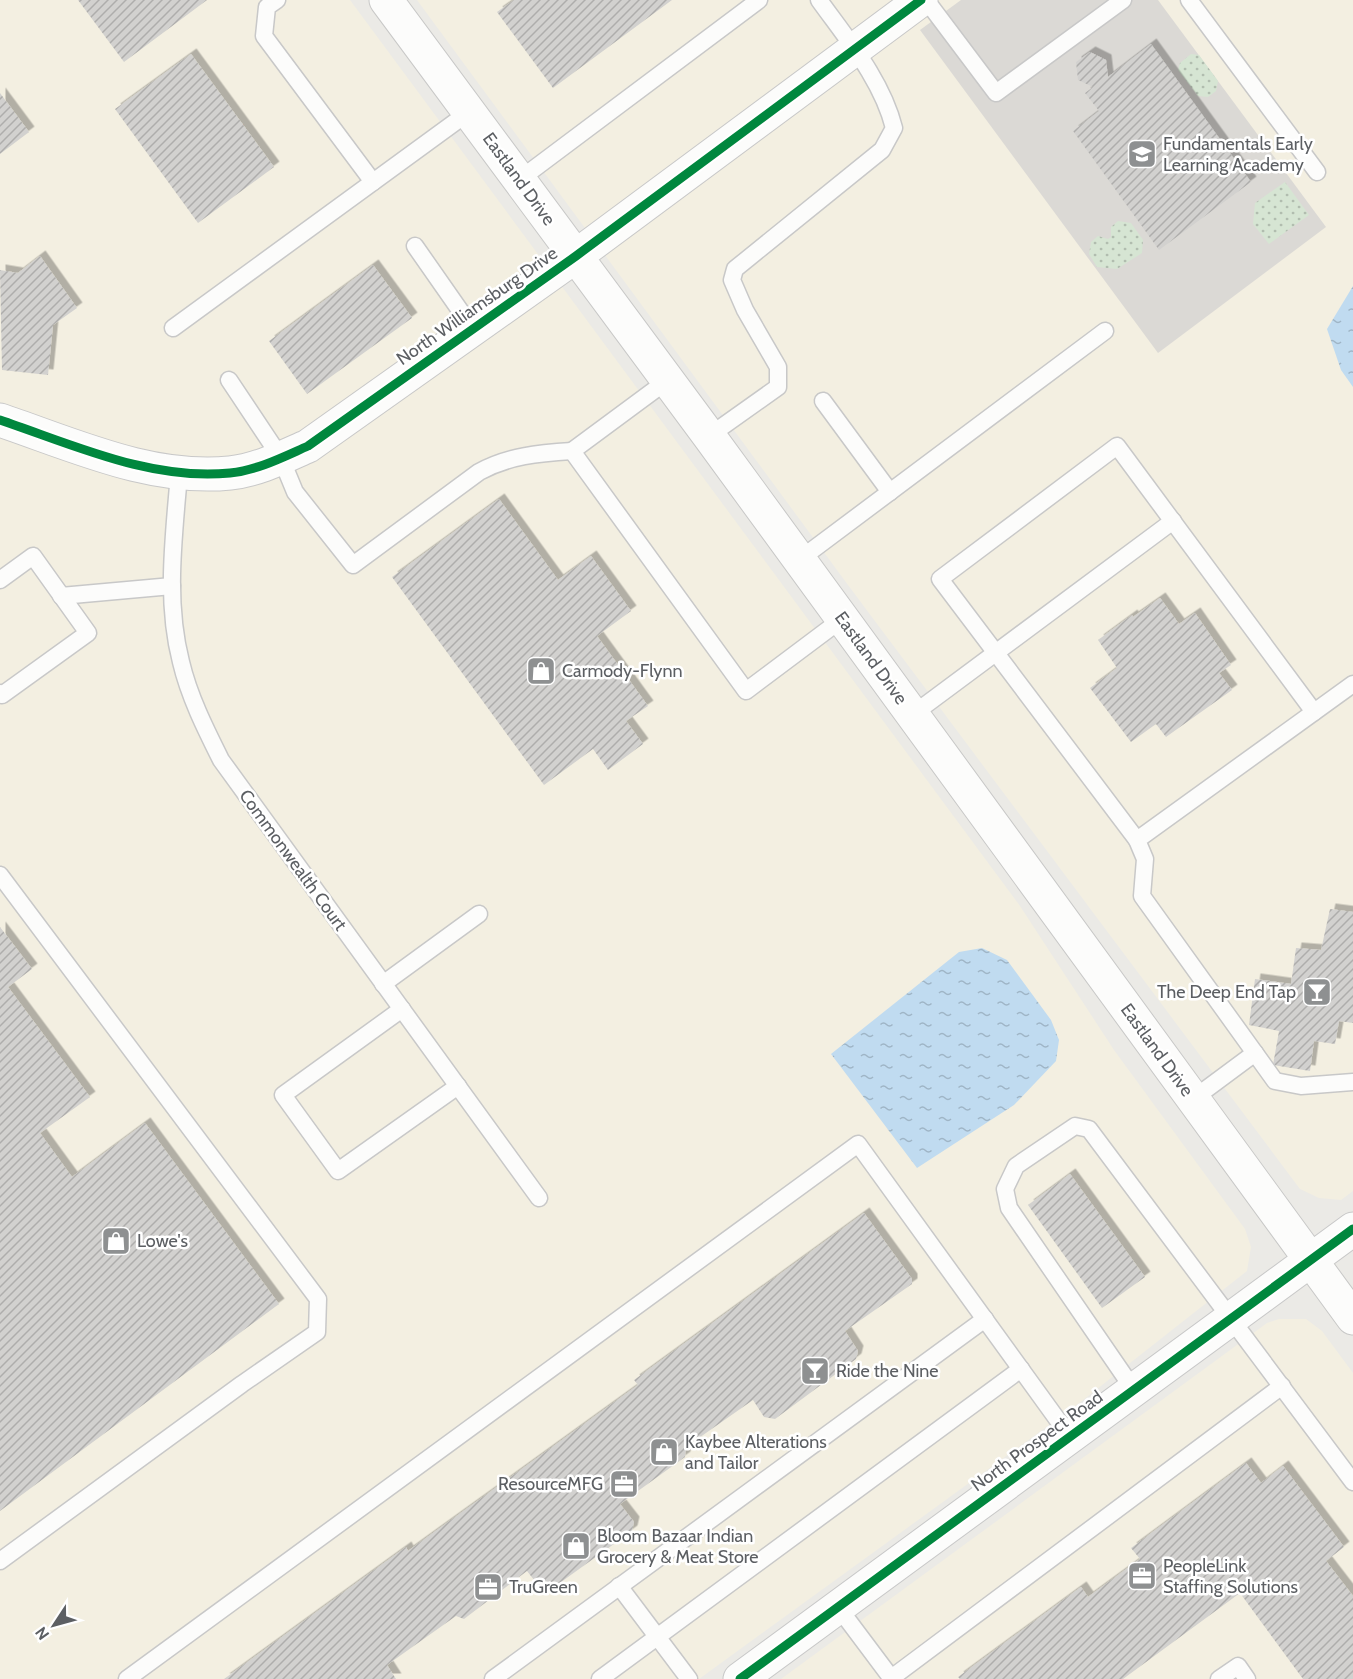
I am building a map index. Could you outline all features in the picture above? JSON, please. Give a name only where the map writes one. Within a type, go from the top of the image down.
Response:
[{"type":"street","name":"Eastland Drive","points":[[386,0],[668,380],[1353,1318]]},
{"type":"street","name":"North Williamsburg Drive","points":[[0,420],[136,465],[179,474],[231,473],[271,463],[308,446],[576,256],[921,0]]},
{"type":"street","name":"North Prospect Road","points":[[740,1679],[1353,1229]]},
{"type":"lane","points":[[277,0],[267,7],[264,36],[373,182]]},
{"type":"lane","points":[[519,180],[759,0]]},
{"type":"lane","points":[[709,436],[778,387],[778,367],[745,310],[732,280],[735,269],[882,150],[894,128],[889,105],[855,49],[819,0]]},
{"type":"lane","points":[[926,0],[996,93],[1123,0]]},
{"type":"lane","points":[[1189,0],[1317,172]]},
{"type":"lane","points":[[173,328],[469,112]]},
{"type":"lane","points":[[415,246],[473,329]]},
{"type":"lane","points":[[799,560],[1105,331]]},
{"type":"lane","points":[[229,380],[281,458],[295,492],[353,565],[492,464],[533,453],[572,452],[668,380]]},
{"type":"lane","points":[[823,401],[890,492]]},
{"type":"lane","points":[[1314,712],[1117,446],[940,579],[1137,840],[1145,859],[1142,896],[1275,1080],[1301,1086],[1353,1082]]},
{"type":"lane","points":[[572,452],[746,692],[842,619]]},
{"type":"lane","name":"Commonwealth Court","points":[[179,474],[172,559],[172,608],[181,661],[197,712],[221,760],[539,1198]]},
{"type":"lane","points":[[912,715],[1173,521]]},
{"type":"lane","points":[[0,580],[33,556],[88,633],[2,695],[0,693]]},
{"type":"lane","points":[[61,596],[172,586]]},
{"type":"lane","points":[[1137,840],[1353,684]]},
{"type":"lane","points":[[0,875],[318,1299],[317,1332],[0,1561]]},
{"type":"lane","points":[[383,984],[479,914]]},
{"type":"lane","points":[[402,1010],[283,1095],[338,1171],[458,1086]]},
{"type":"lane","points":[[1193,1099],[1255,1053]]},
{"type":"lane","points":[[1134,1390],[1009,1208],[1005,1189],[1016,1166],[1075,1126],[1089,1129],[1353,1482]]},
{"type":"lane","points":[[127,1679],[858,1144],[1070,1437]]},
{"type":"lane","points":[[493,1679],[985,1319]]},
{"type":"lane","points":[[600,1679],[1021,1369]]},
{"type":"lane","points":[[838,1607],[891,1679],[1282,1386]]},
{"type":"lane","points":[[619,1586],[689,1679]]},
{"type":"lane","points":[[1220,1679],[1238,1666],[1247,1679]]},
{"type":"shaded area","points":[[0,0],[350,0],[1020,906],[1114,1050],[1245,1229],[1251,1247],[1247,1271],[1078,1404],[699,1679],[0,1679]]},
{"type":"shaded area","points":[[417,0],[1353,0],[1353,1191],[1341,1200],[1319,1198],[1300,1189],[848,585]]},
{"type":"shaded area","name":"Fundamentals Early Learning Academy","points":[[961,0],[1158,0],[1326,227],[1158,353],[920,30]]},
{"type":"shaded area","points":[[1279,1319],[1306,1319],[1322,1331],[1353,1373],[1353,1679],[781,1679],[1267,1323]]},
{"type":"green space","points":[[1191,54],[1199,55],[1218,81],[1216,91],[1208,97],[1198,96],[1178,70],[1180,63]]},
{"type":"green space","points":[[1285,182],[1309,215],[1269,244],[1253,224],[1255,203]]},
{"type":"green space","points":[[1118,221],[1131,223],[1143,240],[1142,253],[1117,269],[1097,267],[1089,254],[1091,242],[1098,236],[1108,239],[1111,237],[1111,227]]},
{"type":"water","points":[[1353,286],[1353,387],[1341,370],[1327,329]]},
{"type":"water","points":[[982,948],[1007,960],[1051,1020],[1059,1040],[1056,1061],[1014,1105],[917,1168],[831,1054],[959,952]]},
{"type":"building","points":[[78,0],[207,0],[124,62]]},
{"type":"building","points":[[514,0],[672,0],[553,88],[497,12]]},
{"type":"building","points":[[1151,44],[1251,182],[1159,250],[1073,131],[1099,111],[1085,93],[1093,87],[1078,80],[1076,62],[1090,52],[1106,60],[1108,77]]},
{"type":"building","points":[[191,54],[274,167],[198,223],[115,109]]},
{"type":"building","points":[[0,93],[29,132],[0,154]]},
{"type":"building","points":[[40,256],[77,308],[53,325],[48,375],[2,370],[0,270],[18,273]]},
{"type":"building","points":[[373,265],[412,318],[307,394],[269,341]]},
{"type":"building","name":"Carmody-Flynn","points":[[499,499],[558,580],[591,556],[631,611],[597,636],[648,706],[626,721],[643,744],[608,770],[593,749],[544,785],[392,577]]},
{"type":"building","points":[[1160,598],[1179,624],[1195,613],[1231,665],[1219,673],[1232,690],[1166,737],[1156,724],[1131,742],[1090,688],[1117,668],[1098,640]]},
{"type":"building","points":[[1330,909],[1353,912],[1353,1023],[1339,1021],[1335,1044],[1314,1041],[1310,1071],[1273,1065],[1279,1031],[1249,1025],[1255,979],[1291,984],[1296,948],[1321,950]]},
{"type":"building","name":"Lowe's","points":[[0,927],[32,969],[8,987],[90,1097],[40,1133],[72,1177],[145,1123],[279,1304],[0,1511]]},
{"type":"building","points":[[1070,1174],[1145,1277],[1102,1308],[1028,1205]]},
{"type":"building","points":[[864,1213],[912,1279],[912,1284],[845,1331],[858,1351],[856,1359],[775,1419],[764,1417],[753,1400],[686,1447],[685,1457],[620,1504],[634,1522],[632,1531],[550,1590],[541,1589],[527,1571],[464,1619],[456,1616],[387,1665],[396,1679],[224,1679],[406,1547],[408,1551],[638,1385],[634,1380]]},
{"type":"building","points":[[1246,1463],[1261,1483],[1283,1466],[1344,1547],[1326,1561],[1353,1596],[1353,1679],[1303,1679],[1240,1593],[1123,1679],[960,1679],[958,1677],[1081,1587],[1088,1597],[1140,1559],[1131,1548]]},
{"type":"cycle path","points":[[0,420],[113,459],[171,472],[230,473],[250,469],[308,446],[576,256],[921,0]]},
{"type":"cycle path","points":[[740,1679],[1353,1229]]},
{"type":"place","name":"Fundamentals Early Learning Academy","points":[[1142,154]]},
{"type":"place","name":"Carmody-Flynn","points":[[541,671]]},
{"type":"place","name":"The Deep End Tap","points":[[1317,992]]},
{"type":"place","name":"Lowe's","points":[[116,1241]]},
{"type":"place","name":"Ride the Nine","points":[[815,1371]]},
{"type":"place","name":"Kaybee Alterations and Tailor","points":[[664,1452]]},
{"type":"place","name":"ResourceMFG","points":[[624,1484]]},
{"type":"place","name":"Bloom Bazaar Indian Grocery & Meat Store","points":[[576,1546]]},
{"type":"place","name":"PeopleLink Staffing Solutions","points":[[1142,1576]]},
{"type":"place","name":"TruGreen","points":[[488,1587]]}]
